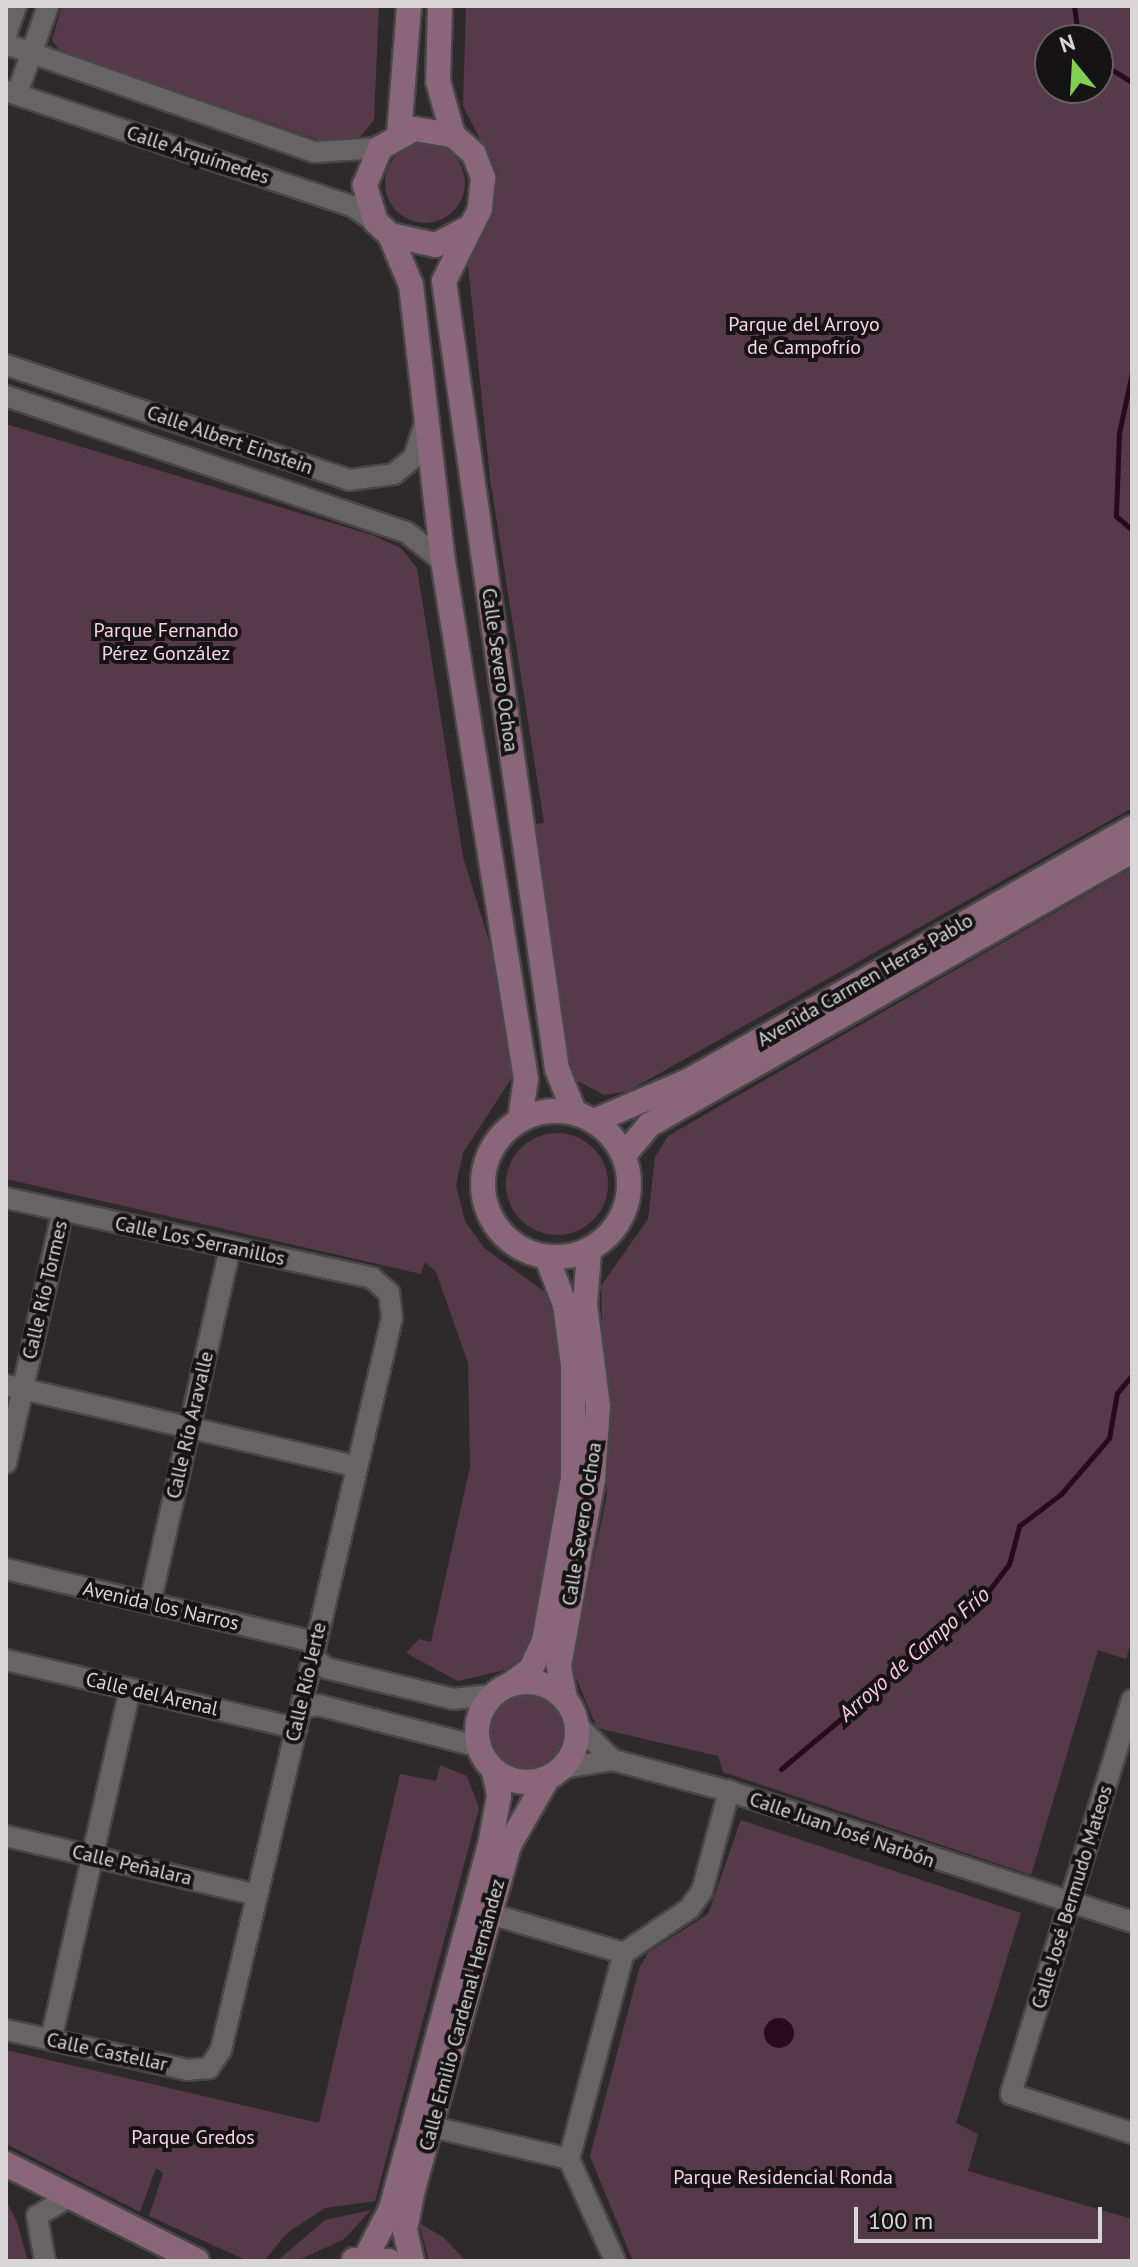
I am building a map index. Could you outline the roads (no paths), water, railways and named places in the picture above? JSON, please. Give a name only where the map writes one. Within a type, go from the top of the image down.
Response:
[{"type":"main road","points":[[409,6],[390,141],[365,185],[383,228],[436,245],[468,228],[480,209],[483,178],[474,154],[453,135],[438,81],[440,6]]},
{"type":"main road","points":[[390,141],[453,135]]},
{"type":"main road","name":"Calle Severo Ochoa","points":[[383,228],[411,285],[443,561],[526,1079],[520,1119]]},
{"type":"main road","name":"Calle Severo Ochoa","points":[[468,228],[444,281],[557,1069],[584,1118]]},
{"type":"main road","name":"Avenida Carmen Heras Pablo","points":[[584,1118],[688,1081],[1132,828]]},
{"type":"main road","name":"Avenida Carmen Heras Pablo","points":[[624,1155],[649,1125],[1132,851]]},
{"type":"main road","points":[[584,1118],[624,1155],[630,1177],[623,1211],[589,1253],[547,1258],[513,1243],[484,1200],[486,1159],[520,1119],[584,1118]]},
{"type":"main road","name":"Calle Severo Ochoa","points":[[565,1698],[559,1666],[593,1479],[598,1406],[585,1304],[589,1253]]},
{"type":"main road","name":"Calle Severo Ochoa","points":[[501,1689],[531,1669],[544,1641],[573,1478],[573,1365],[565,1305],[547,1258]]},
{"type":"main road","points":[[534,1681],[565,1698],[578,1726],[555,1774],[520,1783],[494,1772],[477,1746],[478,1715],[501,1689],[534,1681]]},
{"type":"main road","name":"Calle Emilio Cardenal Hernández","points":[[370,2259],[391,2209],[491,1840],[499,1795],[494,1772]]},
{"type":"main road","name":"Calle Emilio Cardenal Hernández","points":[[412,2261],[405,2230],[515,1823],[555,1774]]},
{"type":"main road","points":[[6,2164],[197,2261]]},
{"type":"street","points":[[6,35],[16,6]]},
{"type":"street","points":[[31,52],[48,6]]},
{"type":"street","name":"Calle Arquímedes","points":[[6,44],[315,152],[390,141]]},
{"type":"street","name":"Calle Arquímedes","points":[[31,52],[12,92],[352,206],[383,228]]},
{"type":"street","name":"Calle Albert Einstein","points":[[6,365],[349,480],[394,474],[414,457],[426,420]]},
{"type":"street","name":"Calle Albert Einstein","points":[[6,396],[406,532],[443,561]]},
{"type":"street","name":"Calle Los Serranillos","points":[[6,1198],[372,1278],[389,1293]]},
{"type":"street","name":"Calle Río Tormes","points":[[6,1463],[14,1387],[63,1211]]},
{"type":"street","name":"Calle Río Aravalle","points":[[150,1603],[230,1247]]},
{"type":"street","name":"Calle Río Jerte","points":[[209,2068],[221,2050],[392,1318],[389,1293]]},
{"type":"street","points":[[14,1387],[357,1467]]},
{"type":"street","name":"Avenida los Narros","points":[[6,1569],[150,1603],[314,1649]]},
{"type":"street","points":[[314,1649],[326,1668],[453,1699],[501,1689]]},
{"type":"street","name":"Calle del Arenal","points":[[6,1660],[130,1689],[299,1718]]},
{"type":"street","points":[[51,2040],[130,1689]]},
{"type":"street","name":"Calle José Bermudo Mateos","points":[[1132,1700],[1011,2094],[1132,2133]]},
{"type":"street","points":[[299,1718],[318,1705],[477,1746]]},
{"type":"street","name":"Calle Juan José Narbón","points":[[578,1726],[613,1760]]},
{"type":"street","name":"Calle Juan José Narbón","points":[[555,1774],[613,1760],[729,1791],[1069,1907],[1132,1922]]},
{"type":"street","points":[[615,2261],[569,2159],[624,1953],[689,1909],[702,1891],[729,1791]]},
{"type":"street","name":"Calle Peñalara","points":[[6,1836],[257,1895]]},
{"type":"street","points":[[490,1914],[624,1953]]},
{"type":"street","name":"Calle Castellar","points":[[6,2030],[209,2068]]},
{"type":"street","points":[[433,2127],[569,2159]]},
{"type":"street","points":[[45,2261],[37,2216],[70,2196]]},
{"type":"waterway","points":[[1074,6],[1077,24]]},
{"type":"waterway","points":[[1114,71],[1132,82]]},
{"type":"waterway","points":[[1132,372],[1119,433],[1116,516],[1132,530]]},
{"type":"waterway","points":[[1132,544],[1132,570]]},
{"type":"waterway","name":"Arroyo de Campo Frío","points":[[781,1769],[981,1601],[1009,1564],[1019,1526],[1061,1494],[1109,1438],[1117,1393],[1132,1375]]},
{"type":"park label","name":"Parque del Arroyo de Campofrío","points":[[804,336]]},
{"type":"park label","name":"Parque Fernando Pérez González","points":[[166,642]]},
{"type":"park label","name":"Parque Gredos","points":[[193,2137]]},
{"type":"park label","name":"Parque Residencial Ronda","points":[[783,2177]]}]
